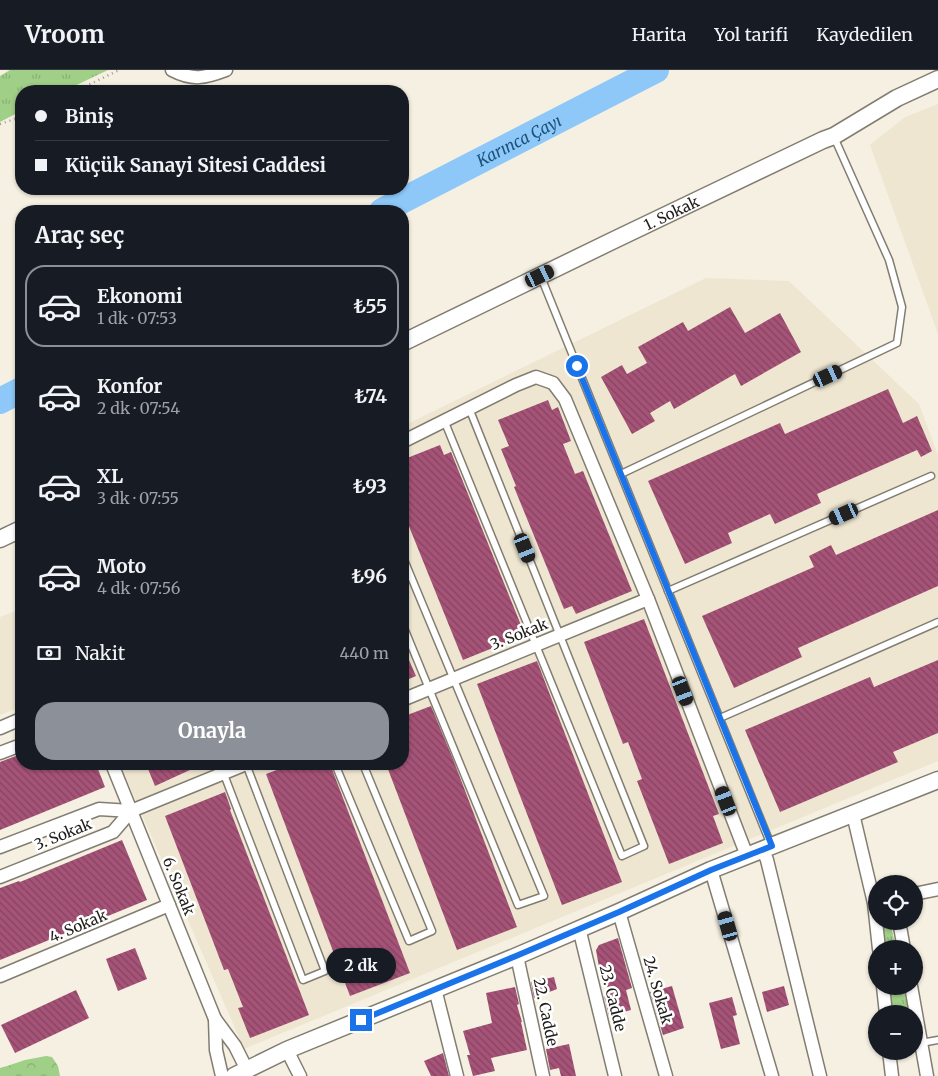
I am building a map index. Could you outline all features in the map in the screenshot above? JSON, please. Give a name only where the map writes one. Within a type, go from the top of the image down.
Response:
[{"type":"street","points":[[172,70],[189,78],[209,77],[226,70]]},
{"type":"street","name":"1. Sokak","points":[[409,340],[834,136],[898,98],[938,79]]},
{"type":"street","points":[[409,438],[536,377],[553,383],[565,399],[648,599],[747,856]]},
{"type":"street","points":[[0,539],[15,532]]},
{"type":"street","name":"3. Sokak","points":[[409,697],[648,599]]},
{"type":"street","points":[[0,728],[15,722]]},
{"type":"street","points":[[0,753],[15,747]]},
{"type":"street","name":"6. Sokak","points":[[114,770],[215,1020]]},
{"type":"street","name":"3. Sokak","points":[[0,877],[112,832],[131,811],[218,770]]},
{"type":"street","points":[[215,1020],[235,1046],[240,1073],[287,1050],[516,956],[711,870],[938,780]]},
{"type":"street","name":"3. Sokak","points":[[0,847],[99,808],[131,811]]},
{"type":"street","points":[[852,814],[868,876]]},
{"type":"street","points":[[767,848],[767,860],[820,1076]]},
{"type":"street","points":[[711,870],[772,1076]]},
{"type":"street","points":[[923,892],[938,889]]},
{"type":"street","name":"4. Sokak","points":[[0,976],[169,905]]},
{"type":"street","name":"24. Sokak","points":[[619,912],[666,1076]]},
{"type":"street","name":"23. Cadde","points":[[579,928],[615,1076]]},
{"type":"street","name":"22. Cadde","points":[[516,956],[543,1076]]},
{"type":"street","points":[[435,989],[457,1076]]},
{"type":"street","points":[[215,1020],[216,1050],[222,1076]]},
{"type":"street","points":[[287,1050],[300,1076]]},
{"type":"street","points":[[923,1054],[927,1076]]},
{"type":"street","points":[[891,1060],[892,1076]]},
{"type":"lane","points":[[621,474],[898,343],[902,308],[889,260],[834,136]]},
{"type":"lane","points":[[540,276],[720,718],[767,848]]},
{"type":"lane","points":[[444,420],[622,856],[644,846],[470,408]]},
{"type":"lane","points":[[668,591],[931,476]]},
{"type":"lane","points":[[409,572],[544,896],[518,905],[409,639]]},
{"type":"lane","points":[[720,718],[938,622]]},
{"type":"lane","points":[[223,770],[303,980],[325,971],[248,770]]},
{"type":"lane","points":[[338,770],[409,941],[432,931],[365,770]]},
{"type":"lane","points":[[923,1043],[938,1040]]},
{"type":"path","points":[[88,85],[119,70]]},
{"type":"path","points":[[0,124],[15,118]]},
{"type":"shaded area","points":[[938,104],[938,334],[870,145],[905,117]]},
{"type":"shaded area","points":[[706,278],[789,281],[919,404],[938,455],[938,761],[244,1049],[123,770],[409,770],[409,423]]},
{"type":"shaded area","points":[[15,611],[15,709],[0,715],[0,617]]},
{"type":"green space","points":[[10,70],[108,70],[77,85],[15,85],[15,114],[0,122],[0,76]]},
{"type":"green space","points":[[884,930],[892,930],[894,940],[885,940]]},
{"type":"green space","points":[[891,995],[905,995],[907,1005],[892,1005]]},
{"type":"green space","points":[[46,1056],[52,1057],[58,1066],[60,1076],[0,1076],[0,1068]]},
{"type":"building","points":[[730,307],[745,333],[780,313],[801,352],[741,386],[735,374],[674,409],[670,401],[650,413],[655,421],[632,434],[601,377],[622,365],[627,374],[647,363],[638,347],[683,322],[688,331]]},
{"type":"building","points":[[888,389],[903,423],[917,416],[932,451],[921,457],[917,450],[817,494],[821,503],[775,524],[770,514],[728,533],[732,543],[685,564],[648,481],[780,423],[785,434]]},
{"type":"building","points":[[548,400],[552,410],[558,407],[571,441],[563,444],[575,474],[583,471],[632,591],[576,614],[572,606],[564,609],[514,487],[516,486],[501,449],[509,446],[498,420]]},
{"type":"building","points":[[440,445],[444,455],[451,452],[525,635],[463,660],[409,526],[409,457]]},
{"type":"building","points":[[938,510],[938,586],[798,648],[802,657],[734,688],[702,616],[814,567],[809,556],[831,545],[836,555]]},
{"type":"building","points":[[644,619],[719,814],[713,816],[723,843],[669,864],[637,781],[642,779],[628,742],[623,744],[584,642]]},
{"type":"building","points":[[409,660],[416,676],[409,679]]},
{"type":"building","points":[[938,660],[938,733],[893,752],[898,762],[780,812],[745,730],[870,677],[874,687]]},
{"type":"building","points":[[537,661],[622,882],[562,905],[477,684]]},
{"type":"building","points":[[431,706],[517,927],[457,950],[388,770],[409,770],[409,714]]},
{"type":"building","points":[[15,756],[15,770],[98,770],[105,787],[0,830],[0,762]]},
{"type":"building","points":[[148,770],[190,770],[155,786]]},
{"type":"building","points":[[277,770],[332,770],[410,973],[350,996],[266,774]]},
{"type":"building","points":[[225,792],[230,810],[309,1015],[250,1038],[238,1008],[243,1007],[228,969],[224,970],[165,816]]},
{"type":"building","points":[[122,840],[147,900],[0,960],[0,888],[20,882]]},
{"type":"building","points":[[618,938],[632,988],[626,990],[631,1010],[609,1016],[604,996],[609,995],[603,971],[600,973],[596,950],[599,945]]},
{"type":"building","points":[[135,948],[147,979],[118,991],[106,959]]},
{"type":"building","points":[[554,977],[557,989],[534,998],[531,982]]},
{"type":"building","points":[[672,986],[684,1028],[663,1035],[650,992]]},
{"type":"building","points":[[784,986],[789,1005],[767,1012],[762,992]]},
{"type":"building","points":[[515,987],[527,1050],[491,1058],[495,1071],[473,1076],[467,1055],[470,1055],[463,1031],[492,1023],[486,993]]},
{"type":"building","points":[[76,990],[89,1018],[15,1053],[1,1025]]},
{"type":"building","points":[[732,997],[737,1015],[733,1016],[740,1044],[721,1049],[709,1003]]},
{"type":"building","points":[[569,1044],[576,1076],[561,1076],[559,1068],[550,1070],[546,1049]]},
{"type":"building","points":[[443,1053],[449,1076],[431,1076],[424,1061]]},
{"type":"waterway","name":"Karınca Çayı","points":[[394,205],[656,70]]},
{"type":"waterway","name":"Karınca Çayı","points":[[0,401],[15,393]]},
{"type":"route","points":[[361,1020],[619,912],[711,870],[772,846],[577,366]]}]
